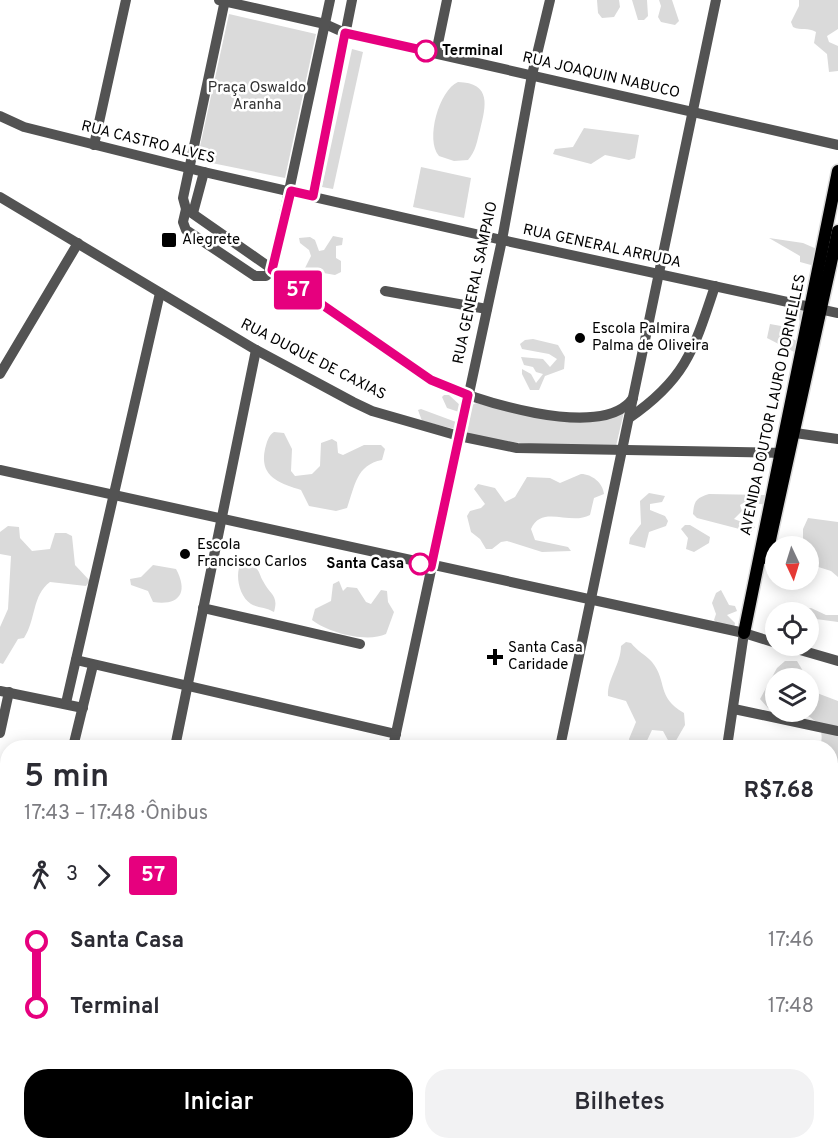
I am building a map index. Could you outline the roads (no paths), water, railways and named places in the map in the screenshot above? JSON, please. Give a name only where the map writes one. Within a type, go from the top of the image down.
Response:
[{"type":"main road","name":"AVENIDA DOUTOR LAURO DORNELLES","points":[[745,638],[815,308],[838,171]]},
{"type":"main road","name":"AVENIDA DOUTOR LAURO DORNELLES","points":[[815,308],[838,231]]},
{"type":"street","points":[[94,145],[126,0]]},
{"type":"street","points":[[222,0],[183,198],[190,211],[431,380],[468,395],[552,416],[584,417],[615,411],[627,405],[635,395]]},
{"type":"street","name":"RUA JOAQUIN NABUCO","points":[[222,0],[325,24],[345,33],[838,145]]},
{"type":"street","points":[[204,172],[190,211],[183,222],[186,230],[255,276],[266,276],[272,270],[291,191],[330,0]]},
{"type":"street","points":[[313,196],[352,0]]},
{"type":"street","points":[[436,54],[447,0]]},
{"type":"street","name":"RUA GENERAL SAMPAIO","points":[[395,740],[502,240],[532,75],[550,0]]},
{"type":"street","points":[[561,740],[661,274],[716,0]]},
{"type":"street","name":"RUA CASTRO ALVES","points":[[0,116],[24,127],[204,172],[291,191]]},
{"type":"street","name":"RUA GENERAL ARRUDA","points":[[291,191],[502,240],[838,313]]},
{"type":"street","name":"RUA DUQUE DE CAXIAS","points":[[0,197],[255,350],[372,411],[459,436],[517,448],[785,453]]},
{"type":"street","points":[[0,374],[78,243]]},
{"type":"street","points":[[629,418],[666,388],[688,360],[715,286]]},
{"type":"street","points":[[385,291],[487,309]]},
{"type":"street","points":[[66,703],[160,292]]},
{"type":"street","points":[[176,740],[255,350]]},
{"type":"street","points":[[789,432],[838,439]]},
{"type":"street","points":[[0,470],[765,641]]},
{"type":"street","points":[[203,608],[360,644]]},
{"type":"street","name":"AVENIDA DOUTOR LAURO DORNELLES","points":[[728,740],[745,638]]},
{"type":"street","points":[[819,655],[838,661]]},
{"type":"street","points":[[76,660],[396,734]]},
{"type":"street","points":[[76,740],[93,664]]},
{"type":"street","points":[[0,733],[4,692],[83,708]]},
{"type":"street","points":[[734,709],[838,731]]},
{"type":"place","name":"Terminal","points":[[426,51]]},
{"type":"place","name":"Alegrete","points":[[169,240]]},
{"type":"place","name":"Escola Palmira Palma de Oliveira","points":[[580,338]]},
{"type":"place","name":"Escola Francisco Carlos","points":[[185,554]]},
{"type":"place","name":"Santa Casa","points":[[420,564]]},
{"type":"place","name":"Santa Casa Caridade","points":[[495,657]]},
{"type":"park label","name":"Praça Oswaldo Aranha","points":[[257,96]]}]
